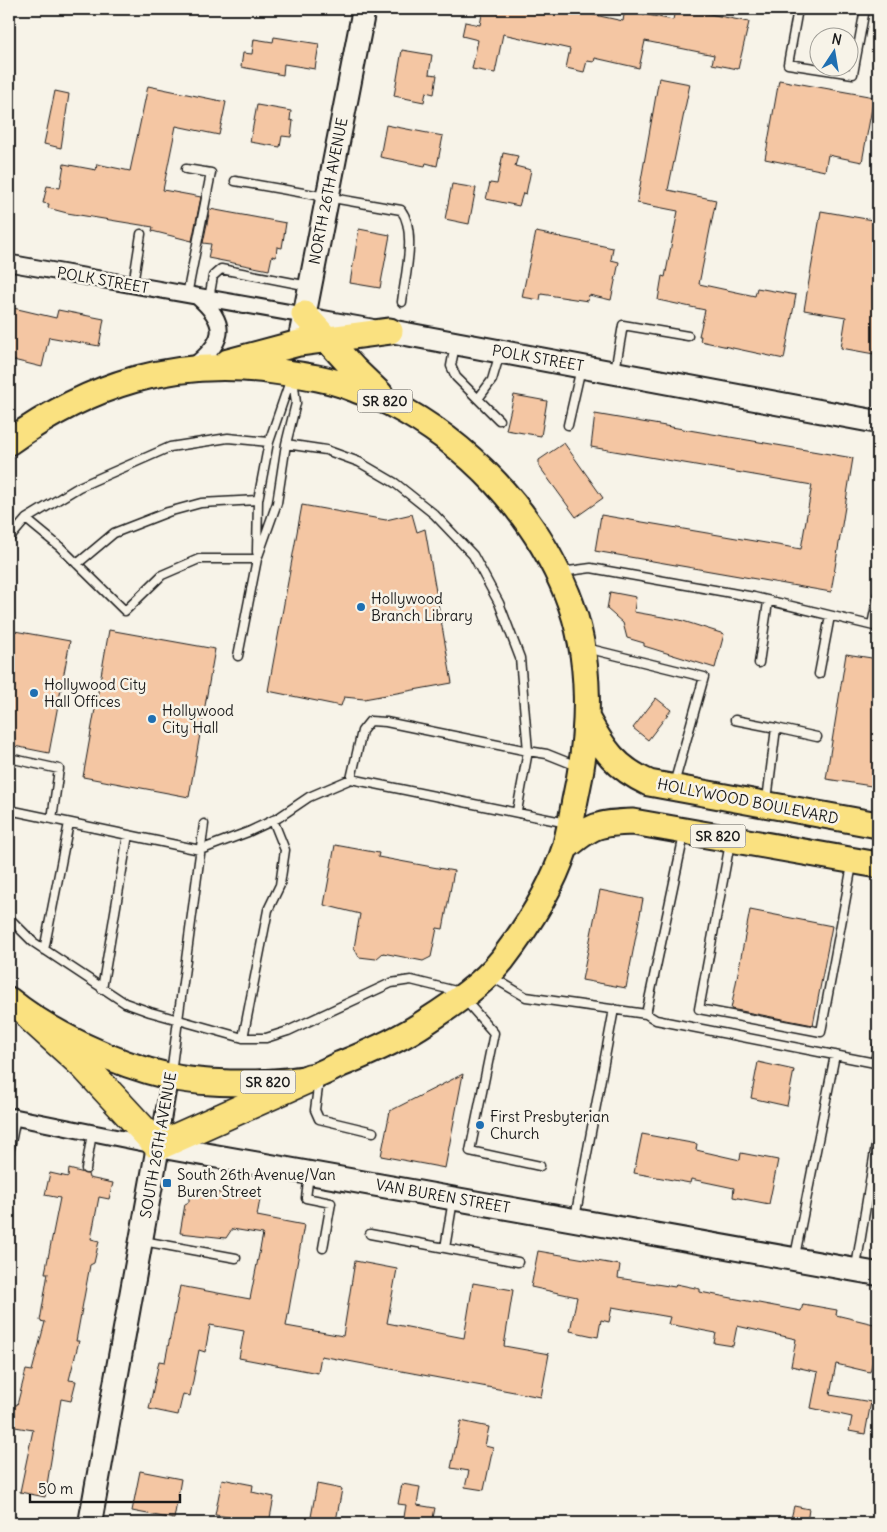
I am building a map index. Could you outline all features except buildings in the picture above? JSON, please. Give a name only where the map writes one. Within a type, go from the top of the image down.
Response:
[{"type":"highway","points":[[31,1018],[85,1067],[158,1146],[315,1076]]},
{"type":"main road","name":"NORTH 26TH AVENUE","points":[[299,343],[364,9]]},
{"type":"main road","points":[[304,314],[326,339],[389,402]]},
{"type":"main road","points":[[214,366],[299,343],[390,331]]},
{"type":"main road","name":"POLK STREET","points":[[390,331],[878,422]]},
{"type":"main road","name":"SR 820","points":[[9,442],[40,420],[79,398],[117,383],[214,366],[293,374],[342,384],[389,402],[434,430],[498,484],[526,520],[568,595],[580,647],[587,719]]},
{"type":"main road","points":[[565,848],[581,768],[587,719]]},
{"type":"main road","name":"HOLLYWOOD BOULEVARD","points":[[587,719],[611,758],[629,774],[649,783],[878,826]]},
{"type":"main road","name":"SR 820","points":[[9,1000],[31,1018],[95,1050],[170,1077],[222,1083],[271,1082],[315,1076],[413,1031],[488,974],[499,964],[527,925],[548,890],[565,848],[584,832],[605,823],[633,822],[685,830],[878,865]]},
{"type":"main road","name":"VAN BUREN STREET","points":[[158,1146],[878,1274]]},
{"type":"main road","name":"SOUTH 26TH AVENUE","points":[[90,1523],[158,1146]]},
{"type":"street","name":"POLK STREET","points":[[9,262],[390,331]]},
{"type":"street","points":[[190,369],[210,353],[218,341],[220,328],[212,309],[198,297]]},
{"type":"street","name":"NORTH 26TH AVENUE","points":[[293,374],[299,343]]},
{"type":"street","name":"SOUTH 26TH AVENUE","points":[[158,1146],[170,1077]]},
{"type":"street","name":"VAN BUREN STREET","points":[[12,1117],[158,1146]]},
{"type":"lane","points":[[798,9],[788,64],[853,74],[865,9]]},
{"type":"lane","points":[[186,169],[211,174],[198,297]]},
{"type":"lane","points":[[235,181],[401,210],[407,218],[410,231],[402,302]]},
{"type":"lane","points":[[133,285],[141,234]]},
{"type":"lane","points":[[198,297],[213,276],[221,269],[310,286]]},
{"type":"lane","points":[[615,373],[623,325],[688,336]]},
{"type":"lane","points":[[456,343],[451,366],[456,377],[499,420]]},
{"type":"lane","points":[[478,399],[492,380],[501,352]]},
{"type":"lane","points":[[568,425],[582,366]]},
{"type":"lane","name":"NORTH 26TH AVENUE","points":[[257,559],[258,500],[269,442],[293,374]]},
{"type":"lane","name":"NORTH 26TH AVENUE","points":[[238,656],[257,559],[277,503],[286,444],[296,403],[293,374]]},
{"type":"lane","points":[[9,539],[26,519],[79,487],[170,447],[228,438],[269,442]]},
{"type":"lane","points":[[286,444],[326,450],[359,462],[395,483],[434,514],[473,555],[499,603],[520,658],[528,751],[517,811]]},
{"type":"lane","points":[[77,564],[114,533],[168,512],[201,503],[258,500]]},
{"type":"lane","points":[[26,519],[126,611],[162,575],[199,559],[257,559]]},
{"type":"lane","points":[[556,573],[591,568],[754,597],[768,602],[875,626],[878,595]]},
{"type":"lane","points":[[759,663],[768,602]]},
{"type":"lane","points":[[819,674],[830,616]]},
{"type":"lane","points":[[580,647],[704,677],[673,788]]},
{"type":"lane","points":[[735,720],[817,737]]},
{"type":"lane","points":[[351,780],[362,731],[370,721],[386,722],[547,754],[581,768]]},
{"type":"lane","points":[[767,805],[776,728]]},
{"type":"lane","points":[[9,758],[59,769],[52,819]]},
{"type":"lane","points":[[9,810],[200,850],[273,820],[309,797],[351,780],[517,811],[570,823]]},
{"type":"lane","points":[[243,1038],[268,910],[280,885],[285,850],[273,820]]},
{"type":"lane","points":[[44,950],[69,822]]},
{"type":"lane","name":"SOUTH 26TH AVENUE","points":[[170,1077],[204,824]]},
{"type":"lane","points":[[646,1014],[685,830]]},
{"type":"lane","points":[[102,989],[128,835]]},
{"type":"lane","points":[[731,839],[699,1009],[821,1032],[853,861]]},
{"type":"lane","points":[[9,918],[33,942],[125,1003],[243,1038],[266,1038],[288,1031],[391,983],[411,980],[464,994],[494,1033],[470,1152],[540,1166]]},
{"type":"lane","points":[[488,974],[526,998],[646,1014],[656,1020],[877,1063],[878,1045]]},
{"type":"lane","points":[[575,1220],[614,1010]]},
{"type":"lane","points":[[794,1258],[835,1055]]},
{"type":"lane","points":[[315,1076],[315,1110],[319,1119],[374,1132]]},
{"type":"lane","points":[[9,1154],[12,1117]]},
{"type":"lane","points":[[86,1169],[92,1133]]},
{"type":"lane","points":[[856,1270],[878,1133]]},
{"type":"lane","points":[[310,1172],[306,1198],[331,1203],[323,1248]]},
{"type":"lane","points":[[445,1248],[453,1198]]},
{"type":"lane","points":[[370,1234],[518,1262]]},
{"type":"lane","points":[[141,1240],[236,1258]]},
{"type":"place","name":"Hollywood Branch Library","points":[[361,607]]},
{"type":"place","name":"Hollywood City Hall Offices","points":[[34,693]]},
{"type":"place","name":"Hollywood City Hall","points":[[152,719]]},
{"type":"place","name":"First Presbyterian Church","points":[[480,1125]]},
{"type":"place","name":"South 26th Avenue/Van Buren Street","points":[[167,1183]]}]
